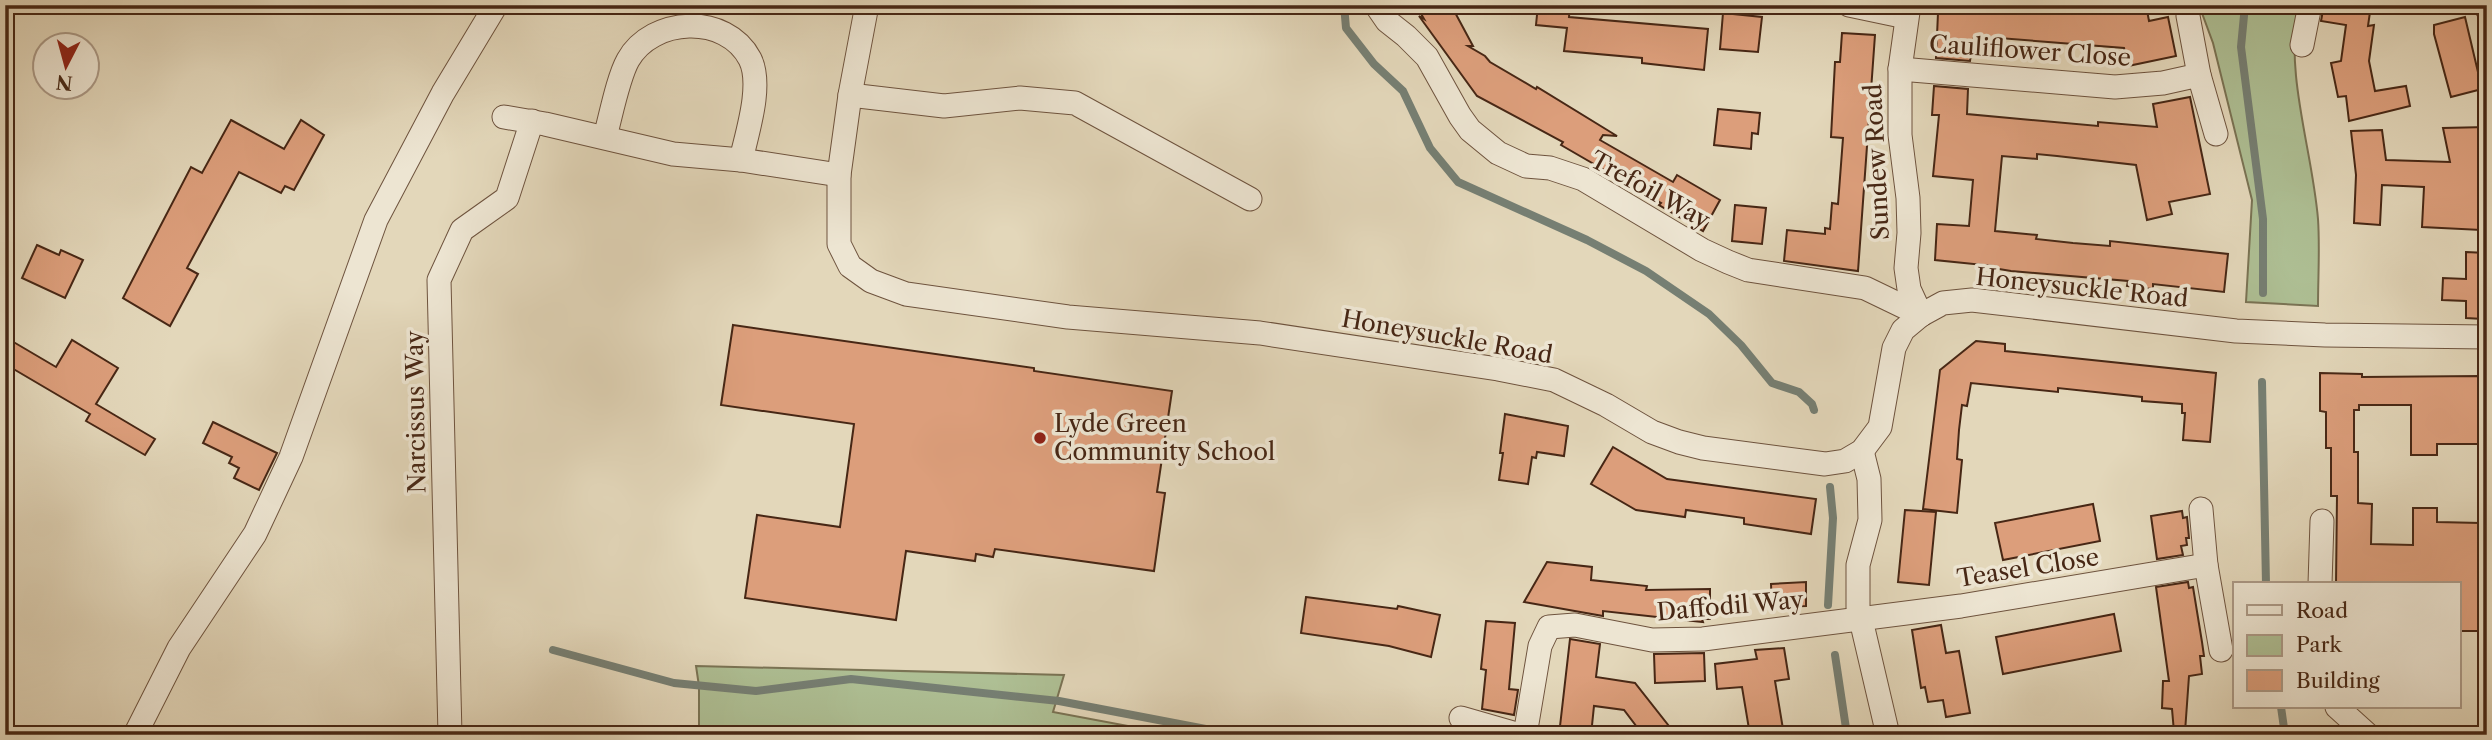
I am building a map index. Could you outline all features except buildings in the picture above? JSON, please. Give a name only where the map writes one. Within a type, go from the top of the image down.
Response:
[{"type":"street","points":[[135,735],[179,648],[255,534],[291,457],[376,220],[443,93],[496,5]]},
{"type":"street","name":"Honeysuckle Road","points":[[867,5],[850,95],[839,175],[839,244],[850,266],[871,281],[906,294],[1068,317],[1260,333],[1497,369],[1554,380],[1606,405],[1652,432],[1703,448],[1825,464],[1845,461],[1862,451],[1880,427],[1894,348],[1903,330],[1920,315],[1942,303],[1972,300],[2236,331],[2487,337]]},
{"type":"street","name":"Trefoil Way","points":[[1376,5],[1387,22],[1427,57],[1465,123],[1497,153],[1527,166],[1550,168],[1583,179],[1702,250],[1748,270],[1865,288],[1920,315]]},
{"type":"street","points":[[1849,5],[1907,11]]},
{"type":"street","points":[[2302,45],[2309,5]]},
{"type":"street","name":"Sundew Road","points":[[1907,11],[1900,69],[1900,135],[1908,198],[1906,268],[1909,289],[1920,315]]},
{"type":"street","points":[[2188,16],[2199,75],[2216,134]]},
{"type":"street","points":[[605,137],[627,61],[639,44],[656,32],[677,26],[700,27],[723,34],[738,45],[750,60],[755,80],[741,160]]},
{"type":"street","name":"Cauliflower Close","points":[[1900,69],[2115,87],[2163,83],[2199,75]]},
{"type":"street","points":[[850,95],[944,106],[1020,98],[1075,103],[1250,200]]},
{"type":"street","points":[[504,117],[673,154],[741,160],[839,175]]},
{"type":"street","name":"Narcissus Way","points":[[450,735],[439,280],[462,230],[506,198],[532,121]]},
{"type":"street","points":[[1862,451],[1870,479],[1870,520],[1858,565],[1859,620],[1888,735]]},
{"type":"street","points":[[2201,509],[2206,565],[2221,650]]},
{"type":"street","points":[[2320,582],[2322,521]]},
{"type":"street","name":"Teasel Close","points":[[1859,620],[1961,606],[2206,565]]},
{"type":"street","name":"Daffodil Way","points":[[1461,718],[1522,735],[1540,646],[1549,627],[1575,625],[1652,640],[1690,639],[1859,620]]},
{"type":"street","points":[[2338,708],[2368,735]]},
{"type":"green space","points":[[2199,5],[2298,5],[2295,59],[2318,219],[2318,306],[2246,302],[2252,200],[2213,43]]},
{"type":"green space","points":[[696,666],[1064,675],[1053,712],[1176,735],[699,735],[699,686]]},
{"type":"waterway","points":[[1344,5],[1346,28],[1374,64],[1403,91],[1430,148],[1458,182],[1587,240],[1646,271],[1709,314],[1741,345],[1772,383],[1799,392],[1812,404],[1814,410]]},
{"type":"waterway","points":[[2245,5],[2241,47],[2263,219],[2263,293]]},
{"type":"waterway","points":[[2262,382],[2266,582]]},
{"type":"waterway","points":[[1828,605],[1833,518],[1830,487]]},
{"type":"waterway","points":[[553,650],[674,683],[756,691],[851,679],[1059,701],[1237,735]]},
{"type":"waterway","points":[[1835,655],[1847,735]]},
{"type":"waterway","points":[[2281,708],[2285,735]]},
{"type":"place","name":"Lyde Green Community School","points":[[1040,438]]}]
